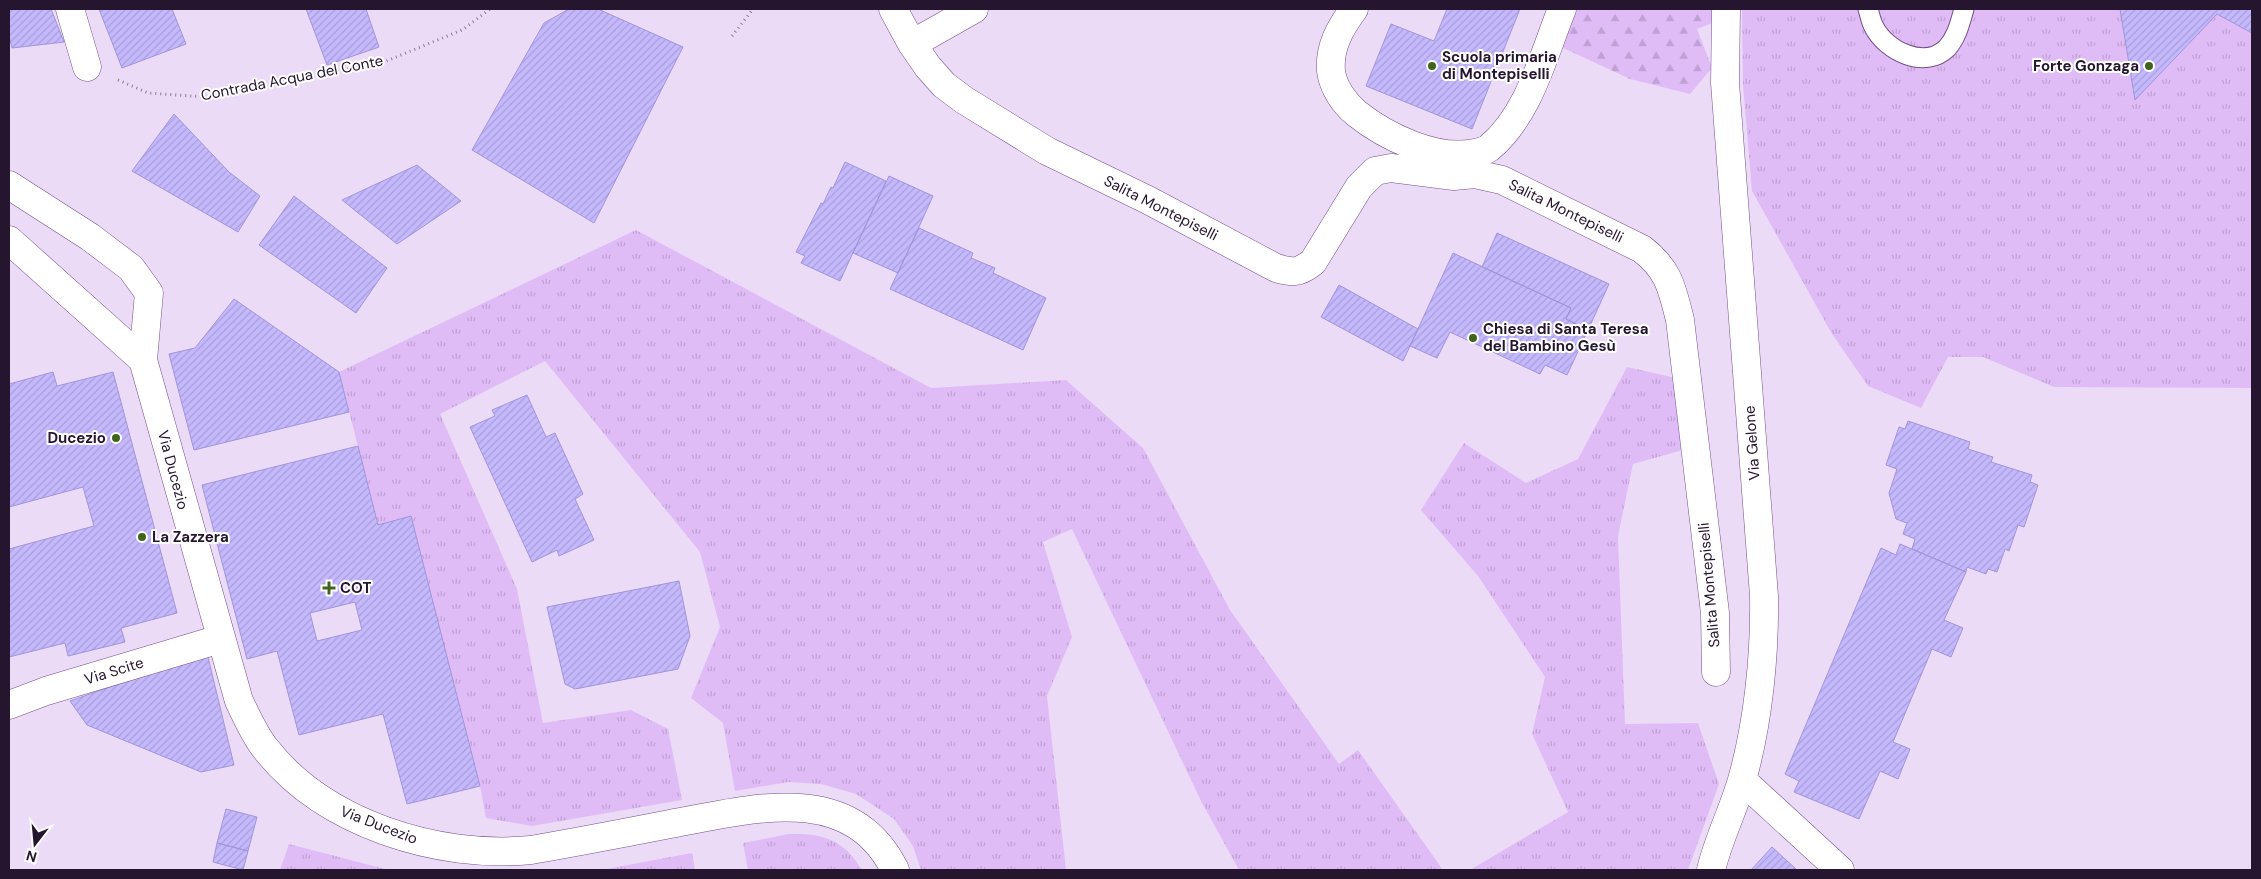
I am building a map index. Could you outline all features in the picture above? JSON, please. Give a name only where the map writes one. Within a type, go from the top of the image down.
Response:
[{"type":"street","points":[[70,9],[87,67]]},
{"type":"street","name":"Salita Montepiselli","points":[[893,9],[912,44],[928,67],[944,85],[990,117],[1047,151],[1148,200],[1276,268],[1289,272],[1302,271],[1313,262],[1359,187],[1375,171],[1391,168],[1454,176],[1471,164],[1642,249],[1657,261],[1667,274],[1681,330],[1715,613],[1716,672]]},
{"type":"street","points":[[912,44],[974,9]]},
{"type":"street","points":[[1354,9],[1335,40],[1331,57],[1334,80],[1344,101],[1355,112],[1391,135],[1418,147],[1445,154],[1471,164],[1505,133],[1517,115],[1531,88],[1562,9]]},
{"type":"street","name":"Via Gelone","points":[[1711,870],[1742,780],[1751,740],[1762,661],[1764,604],[1725,83],[1726,9]]},
{"type":"street","points":[[9,185],[90,238],[131,268],[149,292],[143,360]]},
{"type":"street","points":[[9,240],[143,360]]},
{"type":"street","name":"Via Ducezio","points":[[143,360],[239,701],[250,725],[264,747],[286,772],[333,808],[358,820],[404,836],[445,847],[500,853],[531,850],[743,811],[800,806],[844,818],[860,827],[877,842],[895,870]]},
{"type":"street","name":"Via Scite","points":[[9,706],[46,692],[220,639]]},
{"type":"street","points":[[1742,780],[1840,870]]},
{"type":"lane","points":[[1726,47],[1739,9]]},
{"type":"lane","points":[[1868,9],[1874,28],[1885,42],[1900,52],[1914,57],[1930,56],[1945,49],[1954,38],[1964,9]]},
{"type":"path","name":"Contrada Acqua del Conte","points":[[87,67],[148,94],[206,97],[384,62],[462,30],[490,9]]},
{"type":"path","points":[[732,36],[753,9]]},
{"type":"green space","points":[[1576,9],[1720,9],[1720,20],[1697,29],[1712,68],[1690,94],[1630,79],[1561,47]]},
{"type":"green space","points":[[1742,9],[2252,9],[2252,388],[2054,387],[1983,357],[1948,357],[1921,408],[1868,386],[1832,334],[1752,191],[1743,85]]},
{"type":"green space","points":[[636,230],[931,388],[1066,380],[1143,448],[1230,610],[1339,764],[1358,750],[1443,870],[1239,870],[1201,801],[1072,529],[1043,542],[1072,637],[1047,696],[1066,870],[921,870],[913,846],[894,819],[856,794],[821,784],[788,782],[735,791],[723,723],[691,698],[720,627],[700,552],[545,361],[440,414],[517,589],[543,723],[631,710],[668,729],[682,800],[532,826],[486,818],[480,786],[411,517],[378,525],[339,372]]},
{"type":"green space","points":[[1627,367],[1676,378],[1690,448],[1633,464],[1618,536],[1625,724],[1698,723],[1719,784],[1688,870],[1470,870],[1568,812],[1532,734],[1545,677],[1478,576],[1421,510],[1464,443],[1526,483],[1578,459]]},
{"type":"green space","points":[[789,834],[812,835],[831,840],[848,851],[862,870],[748,870],[743,843]]},
{"type":"green space","points":[[289,844],[389,870],[280,870]]},
{"type":"green space","points":[[692,853],[695,870],[601,870]]},
{"type":"building","points":[[9,9],[51,9],[64,42],[12,48],[9,36]]},
{"type":"building","points":[[99,9],[172,9],[186,44],[122,68]]},
{"type":"building","points":[[306,9],[366,9],[379,47],[327,65]]},
{"type":"building","points":[[569,9],[598,9],[683,47],[594,223],[472,150],[544,23]]},
{"type":"building","name":"Scuola primaria di Montepiselli","points":[[1447,9],[1520,9],[1472,129],[1366,86],[1391,24],[1434,41]]},
{"type":"building","name":"Forte Gonzaga","points":[[2120,9],[2252,9],[2252,33],[2217,14],[2135,100]]},
{"type":"building","points":[[174,114],[229,172],[260,196],[238,232],[132,171]]},
{"type":"building","points":[[845,162],[886,181],[840,281],[801,263],[805,256],[796,252],[821,203],[823,204],[831,187],[833,188]]},
{"type":"building","points":[[417,165],[461,201],[397,244],[342,200]]},
{"type":"building","points":[[889,176],[933,196],[898,273],[853,253]]},
{"type":"building","points":[[294,196],[387,268],[356,313],[259,245]]},
{"type":"building","points":[[919,228],[973,253],[971,258],[995,268],[993,273],[1046,298],[1023,350],[890,289]]},
{"type":"building","points":[[1497,233],[1609,284],[1588,330],[1566,319],[1571,308],[1482,267]]},
{"type":"building","points":[[1453,253],[1571,308],[1566,319],[1588,330],[1567,375],[1545,365],[1540,374],[1450,332],[1437,358],[1410,346]]},
{"type":"building","points":[[1339,285],[1418,329],[1403,361],[1321,317]]},
{"type":"building","points":[[234,299],[339,372],[349,412],[194,450],[169,354],[195,348]]},
{"type":"building","points":[[53,372],[57,386],[113,372],[177,613],[121,628],[125,642],[68,656],[65,643],[9,657],[9,549],[94,526],[83,487],[9,507],[9,384]]},
{"type":"building","points":[[527,395],[546,437],[555,433],[583,494],[575,499],[594,540],[559,556],[557,550],[532,562],[470,427],[495,416],[492,410]]},
{"type":"building","points":[[1908,421],[1970,442],[1968,449],[1993,457],[1991,462],[2032,475],[2030,482],[2038,485],[2024,527],[2018,525],[2009,551],[2005,549],[1997,572],[1988,569],[1986,574],[1967,567],[1966,572],[1912,549],[1915,539],[1903,534],[1907,523],[1896,519],[1889,493],[1897,469],[1886,465],[1899,427],[1905,429]]},
{"type":"building","name":"COT","points":[[358,446],[378,525],[411,516],[480,786],[407,804],[383,714],[299,735],[277,651],[247,659],[202,485]],"holes":[[[355,602],[362,630],[317,641],[310,613]]]},
{"type":"building","points":[[1900,544],[1966,572],[1944,620],[1963,628],[1951,657],[1932,649],[1893,742],[1910,749],[1898,779],[1880,771],[1859,819],[1794,792],[1799,781],[1785,774],[1881,548],[1896,555]]},
{"type":"building","points":[[679,581],[690,636],[678,669],[575,689],[565,684],[547,607]]},
{"type":"building","points":[[207,653],[234,765],[201,772],[87,725],[70,701]]},
{"type":"building","points":[[226,809],[257,817],[248,851],[217,843]]},
{"type":"building","points":[[217,843],[248,851],[243,870],[213,862]]},
{"type":"building","points":[[1772,847],[1797,870],[1751,870]]},
{"type":"place","name":"Scuola primaria di Montepiselli","points":[[1432,66]]},
{"type":"place","name":"Forte Gonzaga","points":[[2149,66]]},
{"type":"place","name":"Chiesa di Santa Teresa del Bambino Gesù","points":[[1473,338]]},
{"type":"place","name":"Ducezio","points":[[116,438]]},
{"type":"place","name":"La Zazzera","points":[[142,537]]},
{"type":"place","name":"COT","points":[[329,588]]}]
